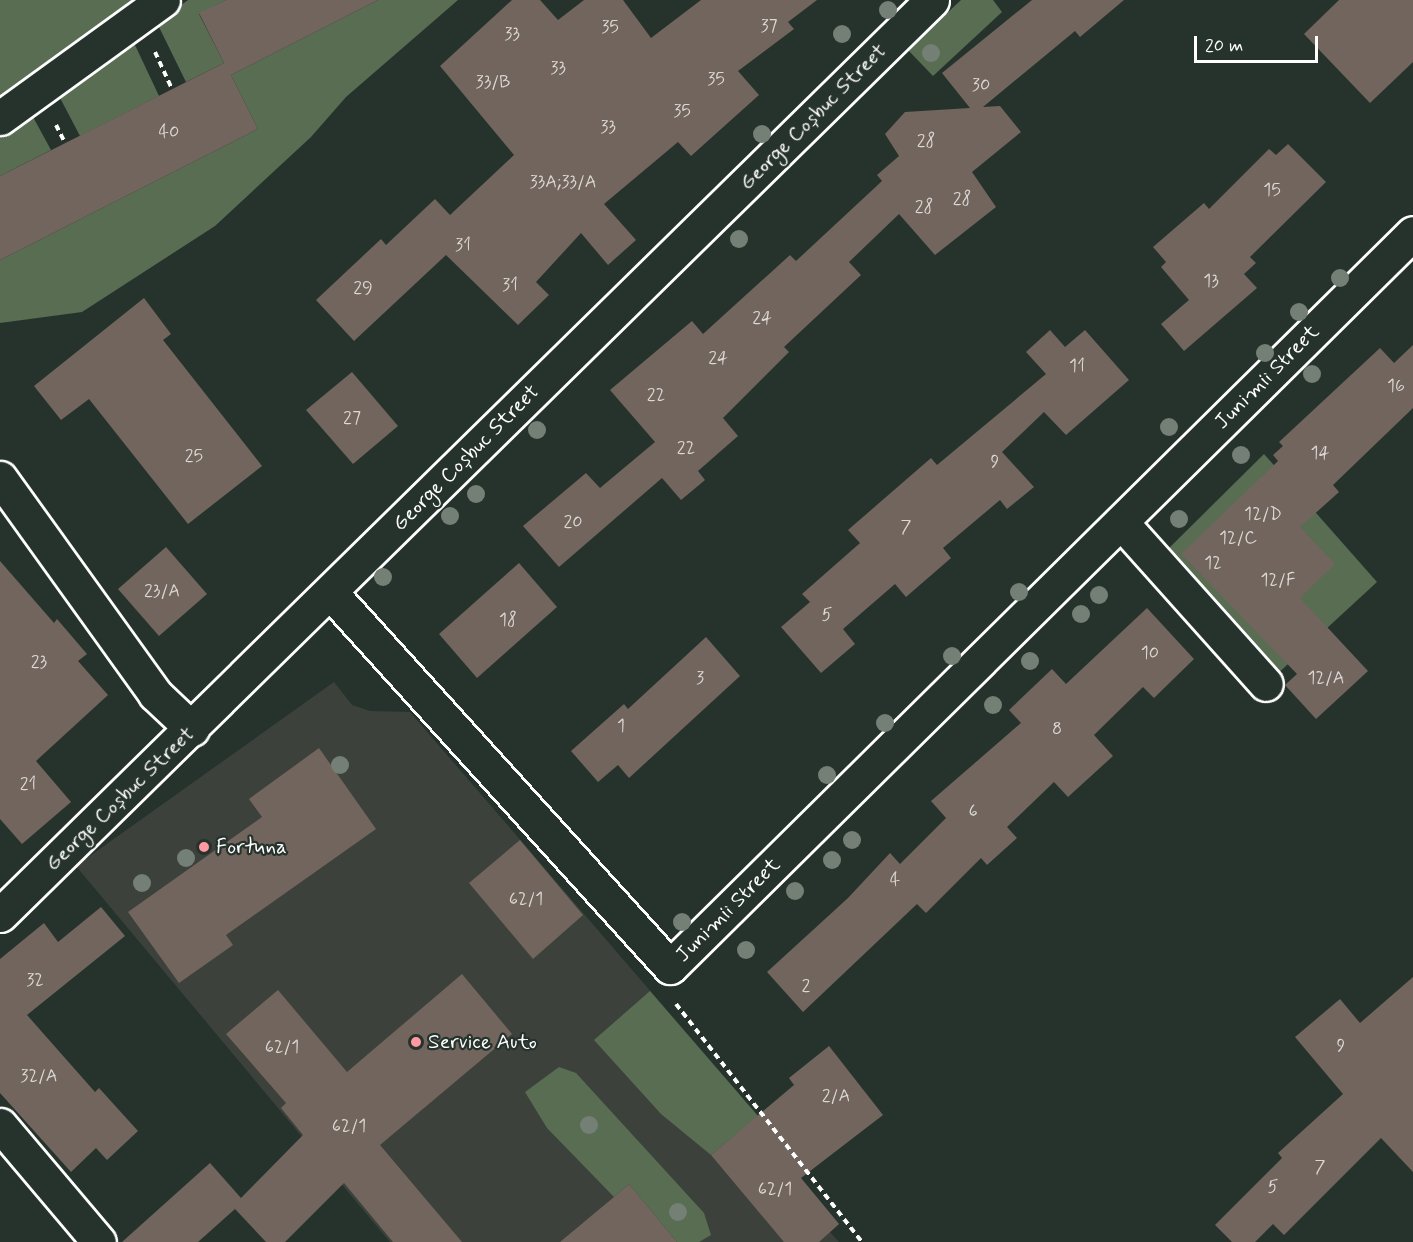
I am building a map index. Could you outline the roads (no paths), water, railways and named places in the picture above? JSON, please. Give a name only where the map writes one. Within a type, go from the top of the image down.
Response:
[{"type":"street","points":[[0,118],[163,0]]},
{"type":"street","name":"George Coșbuc Street","points":[[0,915],[932,0]]},
{"type":"street","name":"Junimii Street","points":[[330,592],[670,967],[1413,232]]},
{"type":"street","points":[[0,478],[155,694],[192,729]]},
{"type":"street","points":[[1120,522],[1266,684]]},
{"type":"street","points":[[0,1125],[99,1242]]},
{"type":"place","name":"Fortuna","points":[[204,847]]},
{"type":"place","name":"Service Auto","points":[[416,1042]]}]
